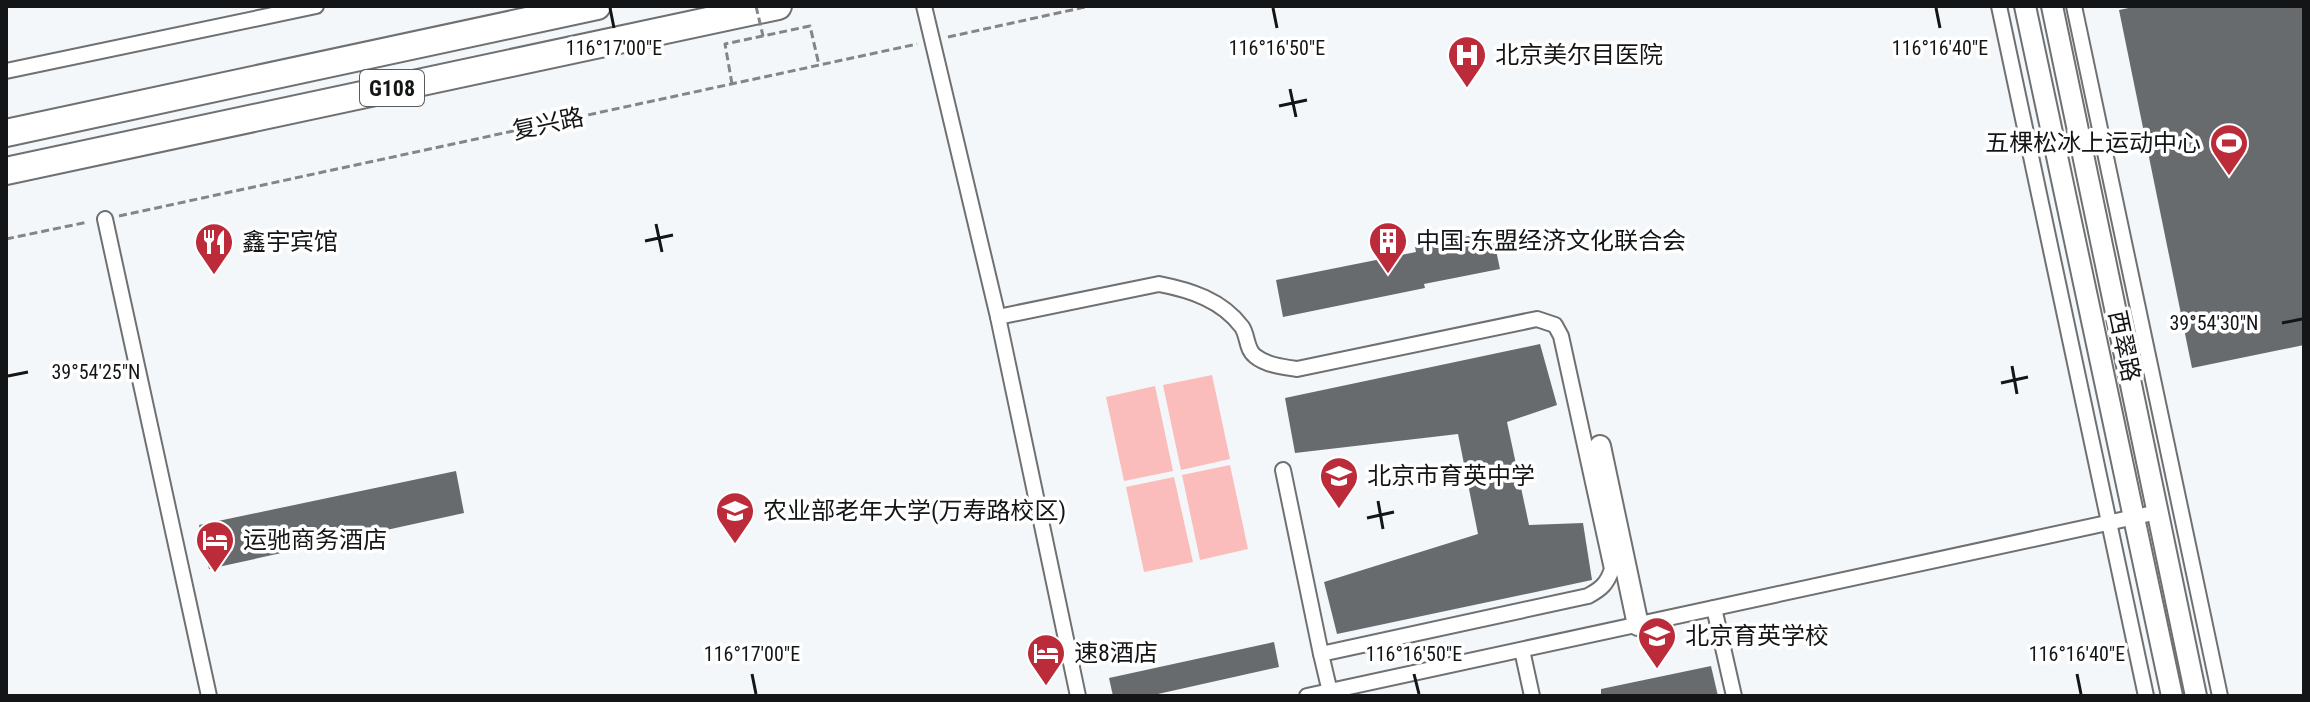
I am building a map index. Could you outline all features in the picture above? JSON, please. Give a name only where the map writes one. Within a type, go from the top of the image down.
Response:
[{"type":"highway","name":"G108","points":[[6,133],[597,6]]},
{"type":"highway","name":"G108","points":[[6,171],[778,6]]},
{"type":"main road","name":"西翠路","points":[[2025,6],[2172,696]]},
{"type":"main road","name":"西翠路","points":[[2052,6],[2196,696]]},
{"type":"main road","points":[[1600,446],[1638,625]]},
{"type":"street","points":[[6,71],[316,6]]},
{"type":"street","points":[[924,6],[998,317],[1078,696]]},
{"type":"street","points":[[1999,6],[2146,696]]},
{"type":"street","points":[[2074,6],[2220,696]]},
{"type":"street","points":[[105,219],[209,696]]},
{"type":"street","points":[[998,317],[1159,284],[1182,288],[1207,298],[1230,314],[1244,330],[1250,352],[1257,358],[1277,366],[1297,369],[1537,319],[1555,325],[1561,336],[1612,569],[1607,582],[1588,596],[1321,654]]},
{"type":"street","points":[[1283,470],[1330,692]]},
{"type":"street","points":[[1307,696],[2158,512]]},
{"type":"street","points":[[1714,608],[1734,696]]},
{"type":"street","points":[[1522,650],[1532,696]]},
{"type":"path","points":[[756,6],[763,36]]},
{"type":"path","name":"复兴路","points":[[6,239],[1090,6]]},
{"type":"path","points":[[732,84],[725,44],[810,26],[819,65]]},
{"type":"shaded area","points":[[1212,375],[1230,459],[1181,470],[1163,385]]},
{"type":"shaded area","points":[[1155,386],[1173,471],[1124,481],[1106,397]]},
{"type":"shaded area","points":[[1230,465],[1248,549],[1200,560],[1182,475]]},
{"type":"shaded area","points":[[1174,477],[1193,562],[1144,572],[1126,487]]},
{"type":"building","name":"五棵松冰上运动中心","points":[[2138,6],[2304,6],[2304,345],[2192,368],[2119,10]]},
{"type":"building","name":"中国-东盟经济文化联合会","points":[[1492,231],[1500,269],[1283,317],[1276,280],[1416,252],[1415,247]]},
{"type":"building","points":[[1540,344],[1557,405],[1507,422],[1529,525],[1583,523],[1592,580],[1337,634],[1324,582],[1478,534],[1458,434],[1295,453],[1285,398]]},
{"type":"building","points":[[456,471],[464,513],[209,569],[199,525]]},
{"type":"building","points":[[1274,642],[1279,667],[1149,696],[1113,696],[1109,678]]},
{"type":"building","points":[[1711,666],[1718,696],[1601,696],[1601,689]]},
{"type":"place","name":"北京美尔目医院","points":[[1467,89]]},
{"type":"place","name":"五棵松冰上运动中心","points":[[2229,177]]},
{"type":"place","name":"中国-东盟经济文化联合会","points":[[1388,275]]},
{"type":"place","name":"鑫宇宾馆","points":[[214,276]]},
{"type":"place","name":"北京市育英中学","points":[[1339,510]]},
{"type":"place","name":"农业部老年大学(万寿路校区)","points":[[735,545]]},
{"type":"place","name":"运驰商务酒店","points":[[215,574]]},
{"type":"place","name":"北京育英学校","points":[[1657,670]]},
{"type":"place","name":"速8酒店","points":[[1046,687]]}]
